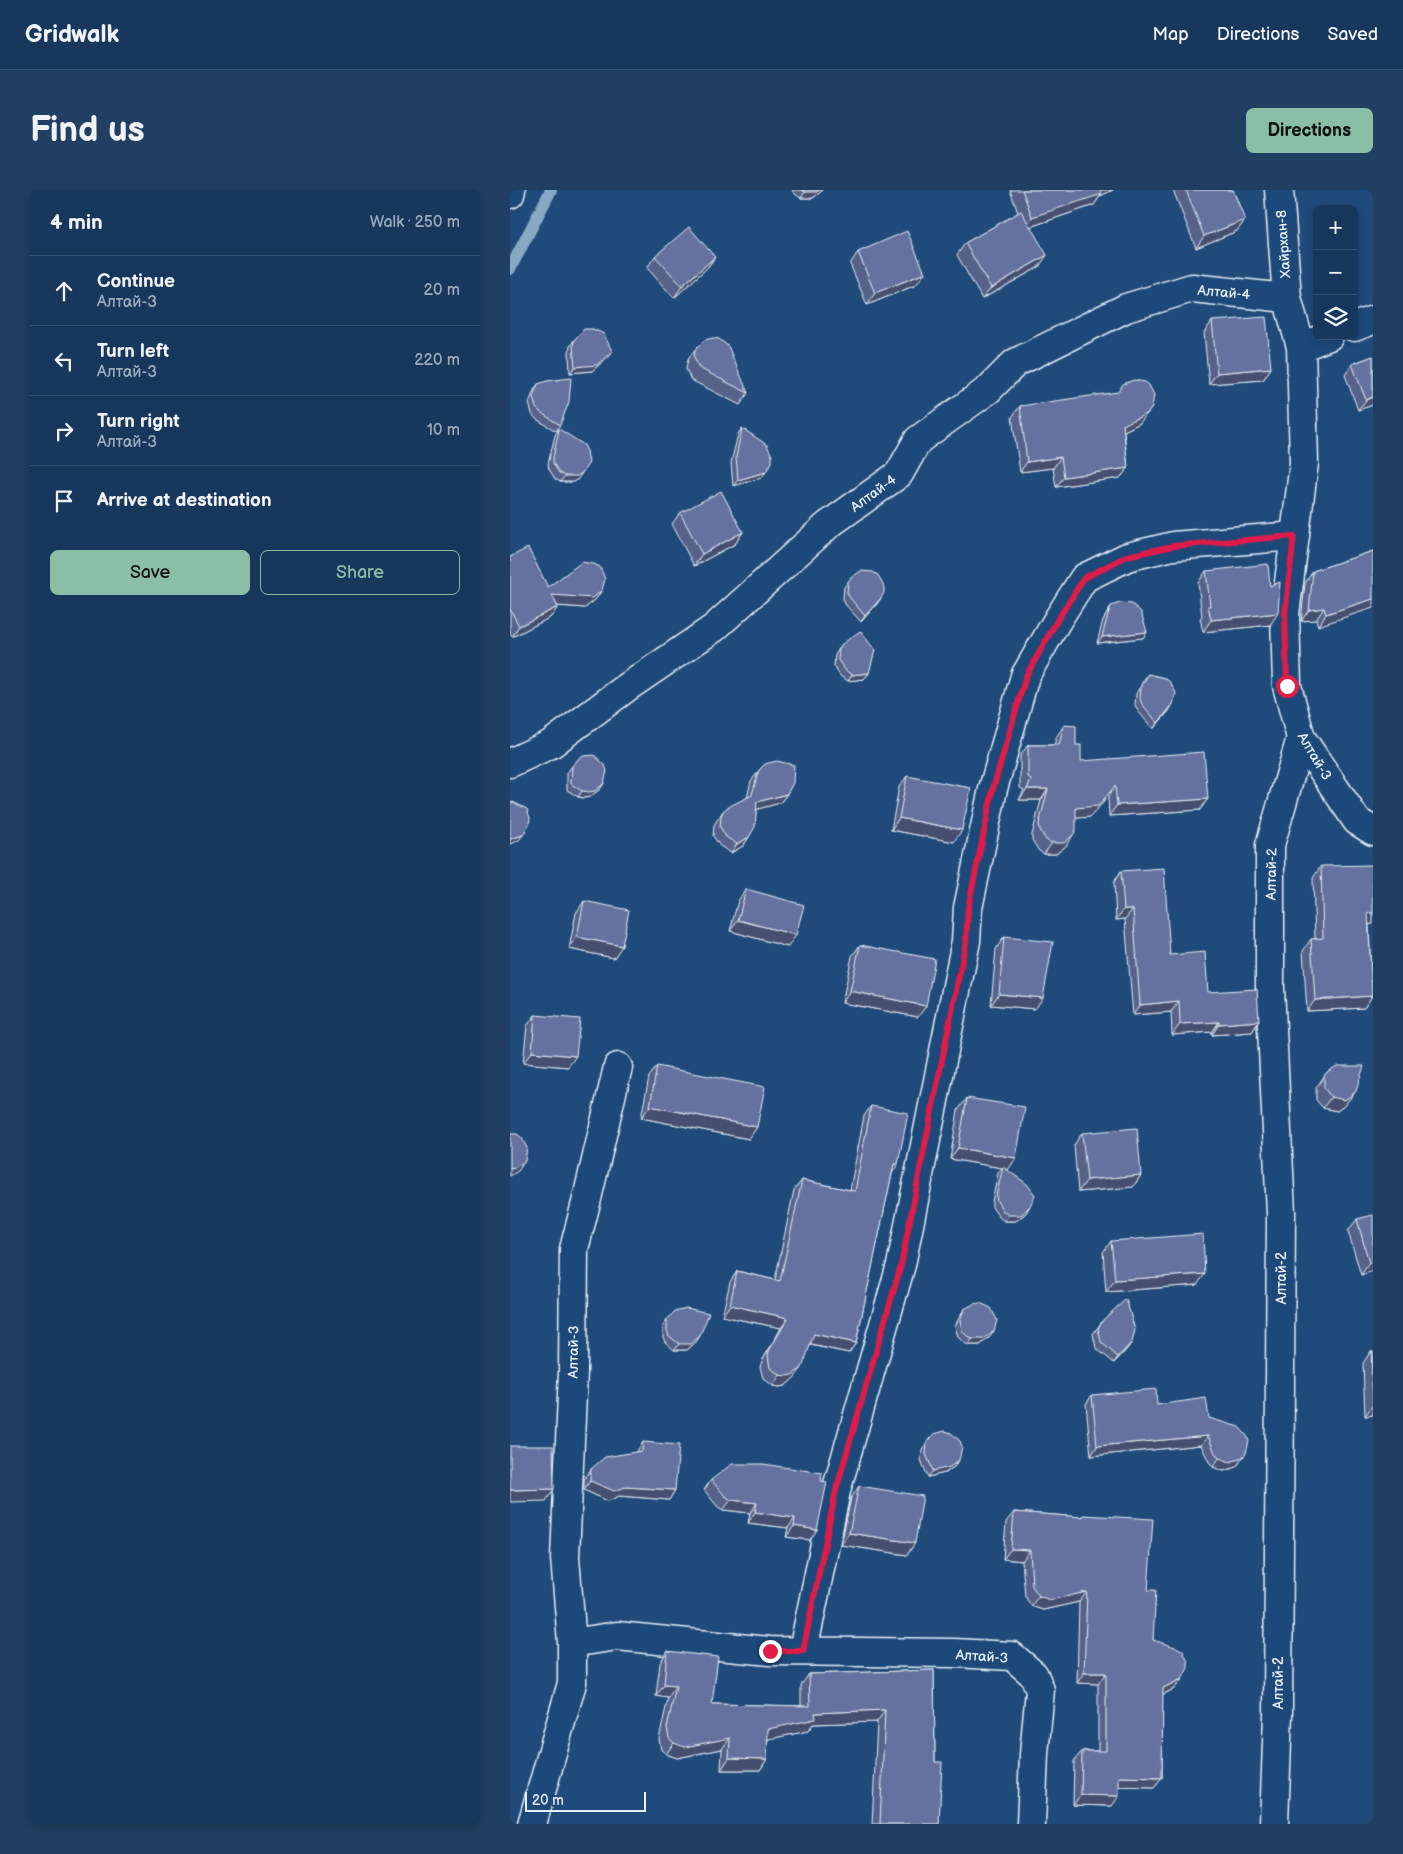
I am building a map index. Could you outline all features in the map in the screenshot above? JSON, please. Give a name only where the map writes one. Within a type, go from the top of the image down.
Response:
[{"type":"street","points":[[510,194],[511,190]]},
{"type":"street","name":"Хайрхан-8","points":[[1279,190],[1287,298]]},
{"type":"street","name":"Алтай-4","points":[[510,763],[550,744],[626,688],[714,628],[828,525],[899,474],[918,440],[988,390],[1015,363],[1126,308],[1192,288],[1287,298]]},
{"type":"street","name":"Алтай-3","points":[[1287,298],[1301,346],[1304,463],[1285,614],[1287,686],[1301,738],[1368,820]]},
{"type":"street","points":[[1358,326],[1373,320]]},
{"type":"street","points":[[1301,346],[1318,340]]},
{"type":"street","points":[[803,1651],[836,1490],[901,1265],[966,941],[968,908],[993,789],[1026,676],[1084,578],[1127,556],[1173,546],[1294,536]]},
{"type":"street","name":"Алтай-2","points":[[1274,1824],[1278,1704],[1281,1213],[1270,988],[1270,844],[1301,738]]},
{"type":"street","name":"Алтай-3","points":[[532,1824],[572,1683],[572,1643],[566,1558],[573,1371],[574,1249],[618,1067]]},
{"type":"street","name":"Алтай-3","points":[[572,1643],[617,1636],[770,1651],[1012,1656],[1034,1675],[1040,1690],[1034,1754],[1031,1824]]},
{"type":"building","points":[[802,190],[819,190],[817,192],[805,192]]},
{"type":"building","points":[[1022,190],[1100,190],[1102,194],[1032,217]]},
{"type":"building","points":[[1186,190],[1233,190],[1245,220],[1204,236]]},
{"type":"building","points":[[1021,211],[1047,255],[991,288],[965,243]]},
{"type":"building","points":[[689,227],[715,257],[682,286],[655,256]]},
{"type":"building","points":[[907,231],[925,273],[875,293],[858,252]]},
{"type":"building","points":[[1266,317],[1271,368],[1217,373],[1212,321]]},
{"type":"building","points":[[584,329],[593,329],[604,334],[612,351],[597,365],[575,367],[574,340]]},
{"type":"building","points":[[719,339],[728,346],[748,393],[699,368],[694,357],[695,351],[704,340]]},
{"type":"building","points":[[1373,356],[1373,397],[1366,400],[1352,364]]},
{"type":"building","points":[[571,378],[569,402],[560,425],[536,408],[533,397],[538,384]]},
{"type":"building","points":[[1134,380],[1145,382],[1149,385],[1154,395],[1152,407],[1148,413],[1123,425],[1128,468],[1064,477],[1061,457],[1027,462],[1020,406],[1118,392],[1123,384]]},
{"type":"building","points":[[742,428],[767,445],[772,456],[772,462],[766,472],[738,480],[736,457]]},
{"type":"building","points":[[559,429],[584,445],[587,451],[589,463],[582,473],[577,476],[565,476],[559,473],[553,463]]},
{"type":"building","points":[[721,491],[743,532],[702,554],[680,513]]},
{"type":"building","points":[[528,548],[548,587],[582,562],[600,567],[605,579],[602,590],[593,598],[552,595],[558,607],[519,626],[510,609],[510,557]]},
{"type":"building","points":[[1373,551],[1373,599],[1326,614],[1324,608],[1309,610],[1313,571]]},
{"type":"building","points":[[1268,564],[1270,586],[1280,582],[1278,613],[1211,620],[1208,606],[1210,606],[1206,571]]},
{"type":"building","points":[[861,571],[873,572],[878,575],[884,586],[884,593],[881,598],[865,616],[847,593],[848,581]]},
{"type":"building","points":[[1120,603],[1132,604],[1141,612],[1147,632],[1102,637],[1111,606]]},
{"type":"building","points":[[860,631],[875,650],[869,673],[852,675],[845,670],[838,660],[839,649],[842,644]]},
{"type":"building","points":[[1148,674],[1165,678],[1170,682],[1176,693],[1173,704],[1158,723],[1140,699],[1141,688]]},
{"type":"building","points":[[1064,725],[1076,726],[1076,745],[1081,745],[1081,761],[1204,752],[1208,799],[1117,805],[1115,786],[1098,806],[1076,808],[1076,830],[1064,843],[1052,843],[1046,840],[1039,824],[1048,789],[1027,789],[1031,779],[1028,777],[1028,745],[1059,745]]},
{"type":"building","points":[[594,755],[605,765],[607,771],[604,783],[595,791],[582,791],[571,784],[572,766],[579,758]]},
{"type":"building","points":[[777,761],[794,765],[793,783],[787,794],[757,802],[755,827],[749,837],[737,844],[726,837],[720,827],[723,811],[752,795],[758,772],[765,764]]},
{"type":"building","points":[[907,776],[971,788],[962,830],[899,818]]},
{"type":"building","points":[[513,802],[527,809],[530,818],[523,835],[510,839],[510,803]]},
{"type":"building","points":[[1373,865],[1373,913],[1368,913],[1372,996],[1315,1000],[1311,939],[1323,938],[1321,866]]},
{"type":"building","points":[[1164,868],[1170,955],[1205,952],[1208,992],[1257,989],[1259,1021],[1180,1024],[1179,1001],[1140,1005],[1133,909],[1124,909],[1121,871]]},
{"type":"building","points":[[746,889],[804,905],[796,935],[738,920]]},
{"type":"building","points":[[584,901],[629,910],[622,946],[577,937]]},
{"type":"building","points":[[1004,937],[1053,942],[1043,998],[999,994]]},
{"type":"building","points":[[860,945],[935,959],[926,1006],[850,991]]},
{"type":"building","points":[[535,1015],[580,1019],[576,1056],[532,1052]]},
{"type":"building","points":[[657,1066],[765,1087],[757,1127],[650,1106]]},
{"type":"building","points":[[1337,1066],[1364,1066],[1356,1091],[1345,1100],[1331,1097],[1324,1088],[1324,1076]]},
{"type":"building","points":[[967,1098],[1025,1107],[1016,1158],[958,1148]]},
{"type":"building","points":[[871,1106],[908,1113],[898,1164],[894,1164],[856,1343],[814,1334],[802,1368],[792,1375],[780,1375],[770,1368],[768,1356],[788,1318],[730,1305],[737,1271],[780,1281],[802,1180],[855,1191]]},
{"type":"building","points":[[1137,1128],[1141,1175],[1087,1180],[1082,1133]]},
{"type":"building","points":[[510,1134],[517,1134],[522,1138],[527,1148],[525,1161],[510,1169]]},
{"type":"building","points":[[1003,1167],[1027,1184],[1035,1195],[1030,1206],[1021,1215],[1008,1215],[997,1201],[996,1196]]},
{"type":"building","points":[[1373,1215],[1373,1262],[1369,1263],[1357,1219]]},
{"type":"building","points":[[1203,1234],[1205,1274],[1115,1280],[1111,1241]]},
{"type":"building","points":[[1126,1299],[1135,1330],[1132,1342],[1118,1357],[1101,1342],[1098,1328],[1103,1320]]},
{"type":"building","points":[[980,1303],[991,1308],[997,1320],[994,1331],[984,1339],[972,1339],[962,1331],[960,1320],[964,1309]]},
{"type":"building","points":[[686,1308],[709,1313],[700,1336],[691,1344],[679,1344],[669,1336],[667,1320],[675,1311]]},
{"type":"building","points":[[1371,1351],[1373,1351],[1373,1405]]},
{"type":"building","points":[[1156,1389],[1157,1405],[1206,1398],[1209,1418],[1239,1427],[1247,1436],[1249,1441],[1246,1453],[1242,1458],[1230,1462],[1219,1458],[1208,1436],[1097,1446],[1092,1395]]},
{"type":"building","points":[[945,1431],[951,1433],[960,1441],[962,1447],[959,1460],[950,1467],[933,1471],[926,1454],[927,1443],[934,1434]]},
{"type":"building","points":[[643,1442],[679,1445],[675,1490],[626,1487],[614,1491],[590,1481],[591,1469],[605,1457],[642,1451]]},
{"type":"building","points":[[510,1446],[553,1446],[554,1489],[510,1490]]},
{"type":"building","points":[[732,1464],[763,1464],[822,1473],[821,1481],[827,1482],[817,1530],[794,1526],[795,1518],[755,1512],[757,1503],[731,1500],[725,1496],[711,1480]]},
{"type":"building","points":[[859,1486],[923,1496],[915,1543],[849,1533]]},
{"type":"building","points":[[1014,1512],[1083,1517],[1083,1515],[1153,1519],[1148,1590],[1156,1590],[1153,1640],[1183,1651],[1188,1662],[1188,1668],[1182,1679],[1163,1688],[1162,1778],[1119,1777],[1119,1796],[1081,1795],[1082,1751],[1106,1751],[1106,1673],[1084,1673],[1087,1592],[1050,1600],[1039,1596],[1032,1586],[1030,1550],[1011,1549]]},
{"type":"building","points":[[667,1651],[718,1657],[712,1704],[810,1706],[809,1674],[934,1670],[935,1762],[942,1762],[939,1824],[880,1824],[885,1710],[815,1713],[816,1719],[768,1729],[767,1759],[729,1758],[730,1738],[685,1747],[674,1743],[669,1738],[667,1728],[676,1686],[664,1685]]},
{"type":"waterway","points":[[510,269],[551,190]]},
{"type":"route","points":[[770,1651],[803,1651],[836,1490],[901,1265],[966,941],[968,908],[993,789],[1026,676],[1084,578],[1127,556],[1173,546],[1294,536],[1285,614],[1287,686]]}]
